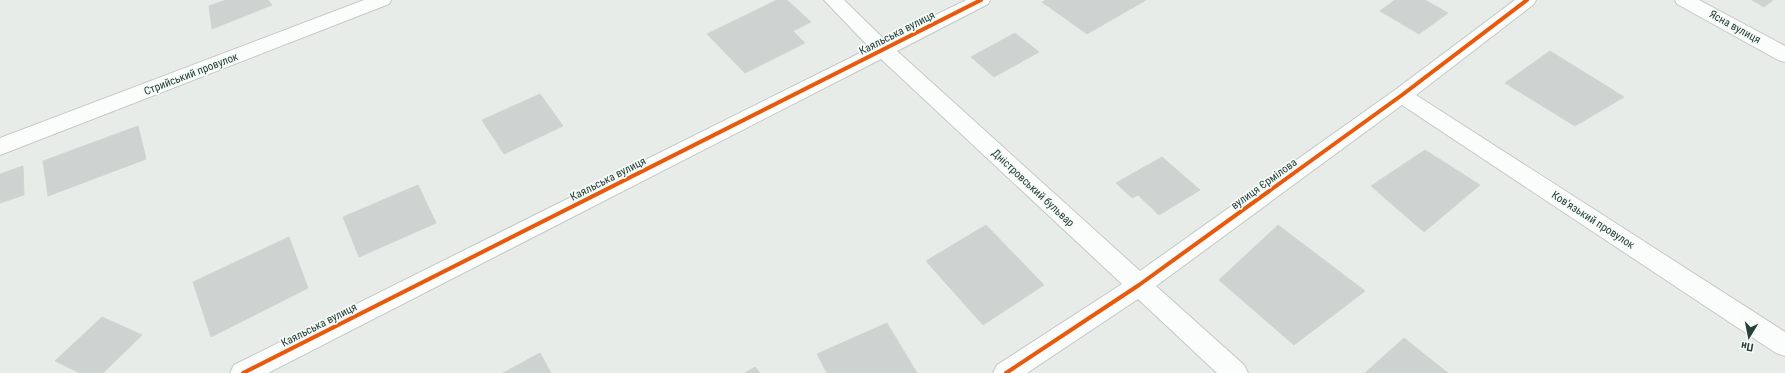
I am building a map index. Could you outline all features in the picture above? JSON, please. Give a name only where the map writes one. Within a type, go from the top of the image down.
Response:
[{"type":"street","name":"Стрийський провулок","points":[[0,147],[382,0]]},
{"type":"street","name":"Дністровський бульвар","points":[[833,0],[884,50],[1236,373]]},
{"type":"street","name":"Каяльська вулиця","points":[[242,373],[981,0]]},
{"type":"street","name":"вулиця Єрмілова","points":[[1006,373],[1139,285],[1402,96],[1527,0]]},
{"type":"street","name":"Ясна вулиця","points":[[1684,0],[1785,55]]},
{"type":"street","name":"Ков'язький провулок","points":[[1402,96],[1785,345]]},
{"type":"building","points":[[226,0],[268,0],[272,5],[212,29],[209,6]]},
{"type":"building","points":[[777,0],[787,0],[811,22],[793,31],[805,43],[745,73],[707,34]]},
{"type":"building","points":[[1046,0],[1146,0],[1087,34],[1042,2]]},
{"type":"building","points":[[1395,0],[1425,0],[1448,13],[1419,34],[1380,11]]},
{"type":"building","points":[[1752,0],[1773,0],[1764,7]]},
{"type":"building","points":[[1015,33],[1039,52],[994,77],[971,57]]},
{"type":"building","points":[[1550,51],[1624,97],[1575,126],[1505,83]]},
{"type":"building","points":[[540,94],[563,126],[504,154],[482,120]]},
{"type":"building","points":[[138,126],[146,159],[48,196],[43,161]]},
{"type":"building","points":[[1425,150],[1480,185],[1424,232],[1371,186]]},
{"type":"building","points":[[1162,157],[1200,190],[1159,215],[1138,195],[1132,198],[1116,183]]},
{"type":"building","points":[[23,166],[24,195],[0,203],[0,174]]},
{"type":"building","points":[[418,185],[436,223],[359,257],[343,217]]},
{"type":"building","points":[[986,225],[1044,285],[983,325],[926,261]]},
{"type":"building","points":[[1278,225],[1365,291],[1294,345],[1219,280]]},
{"type":"building","points":[[289,237],[308,288],[211,337],[193,282]]},
{"type":"building","points":[[102,317],[142,335],[103,373],[80,373],[55,361]]},
{"type":"building","points":[[887,323],[917,373],[827,373],[817,354]]},
{"type":"building","points":[[1404,338],[1448,373],[1365,373]]},
{"type":"building","points":[[540,353],[551,373],[503,373]]},
{"type":"building","points":[[755,367],[760,373],[745,373]]},
{"type":"cycle path","points":[[243,373],[981,0]]},
{"type":"cycle path","points":[[1006,373],[1139,285],[1402,95],[1527,0]]}]
